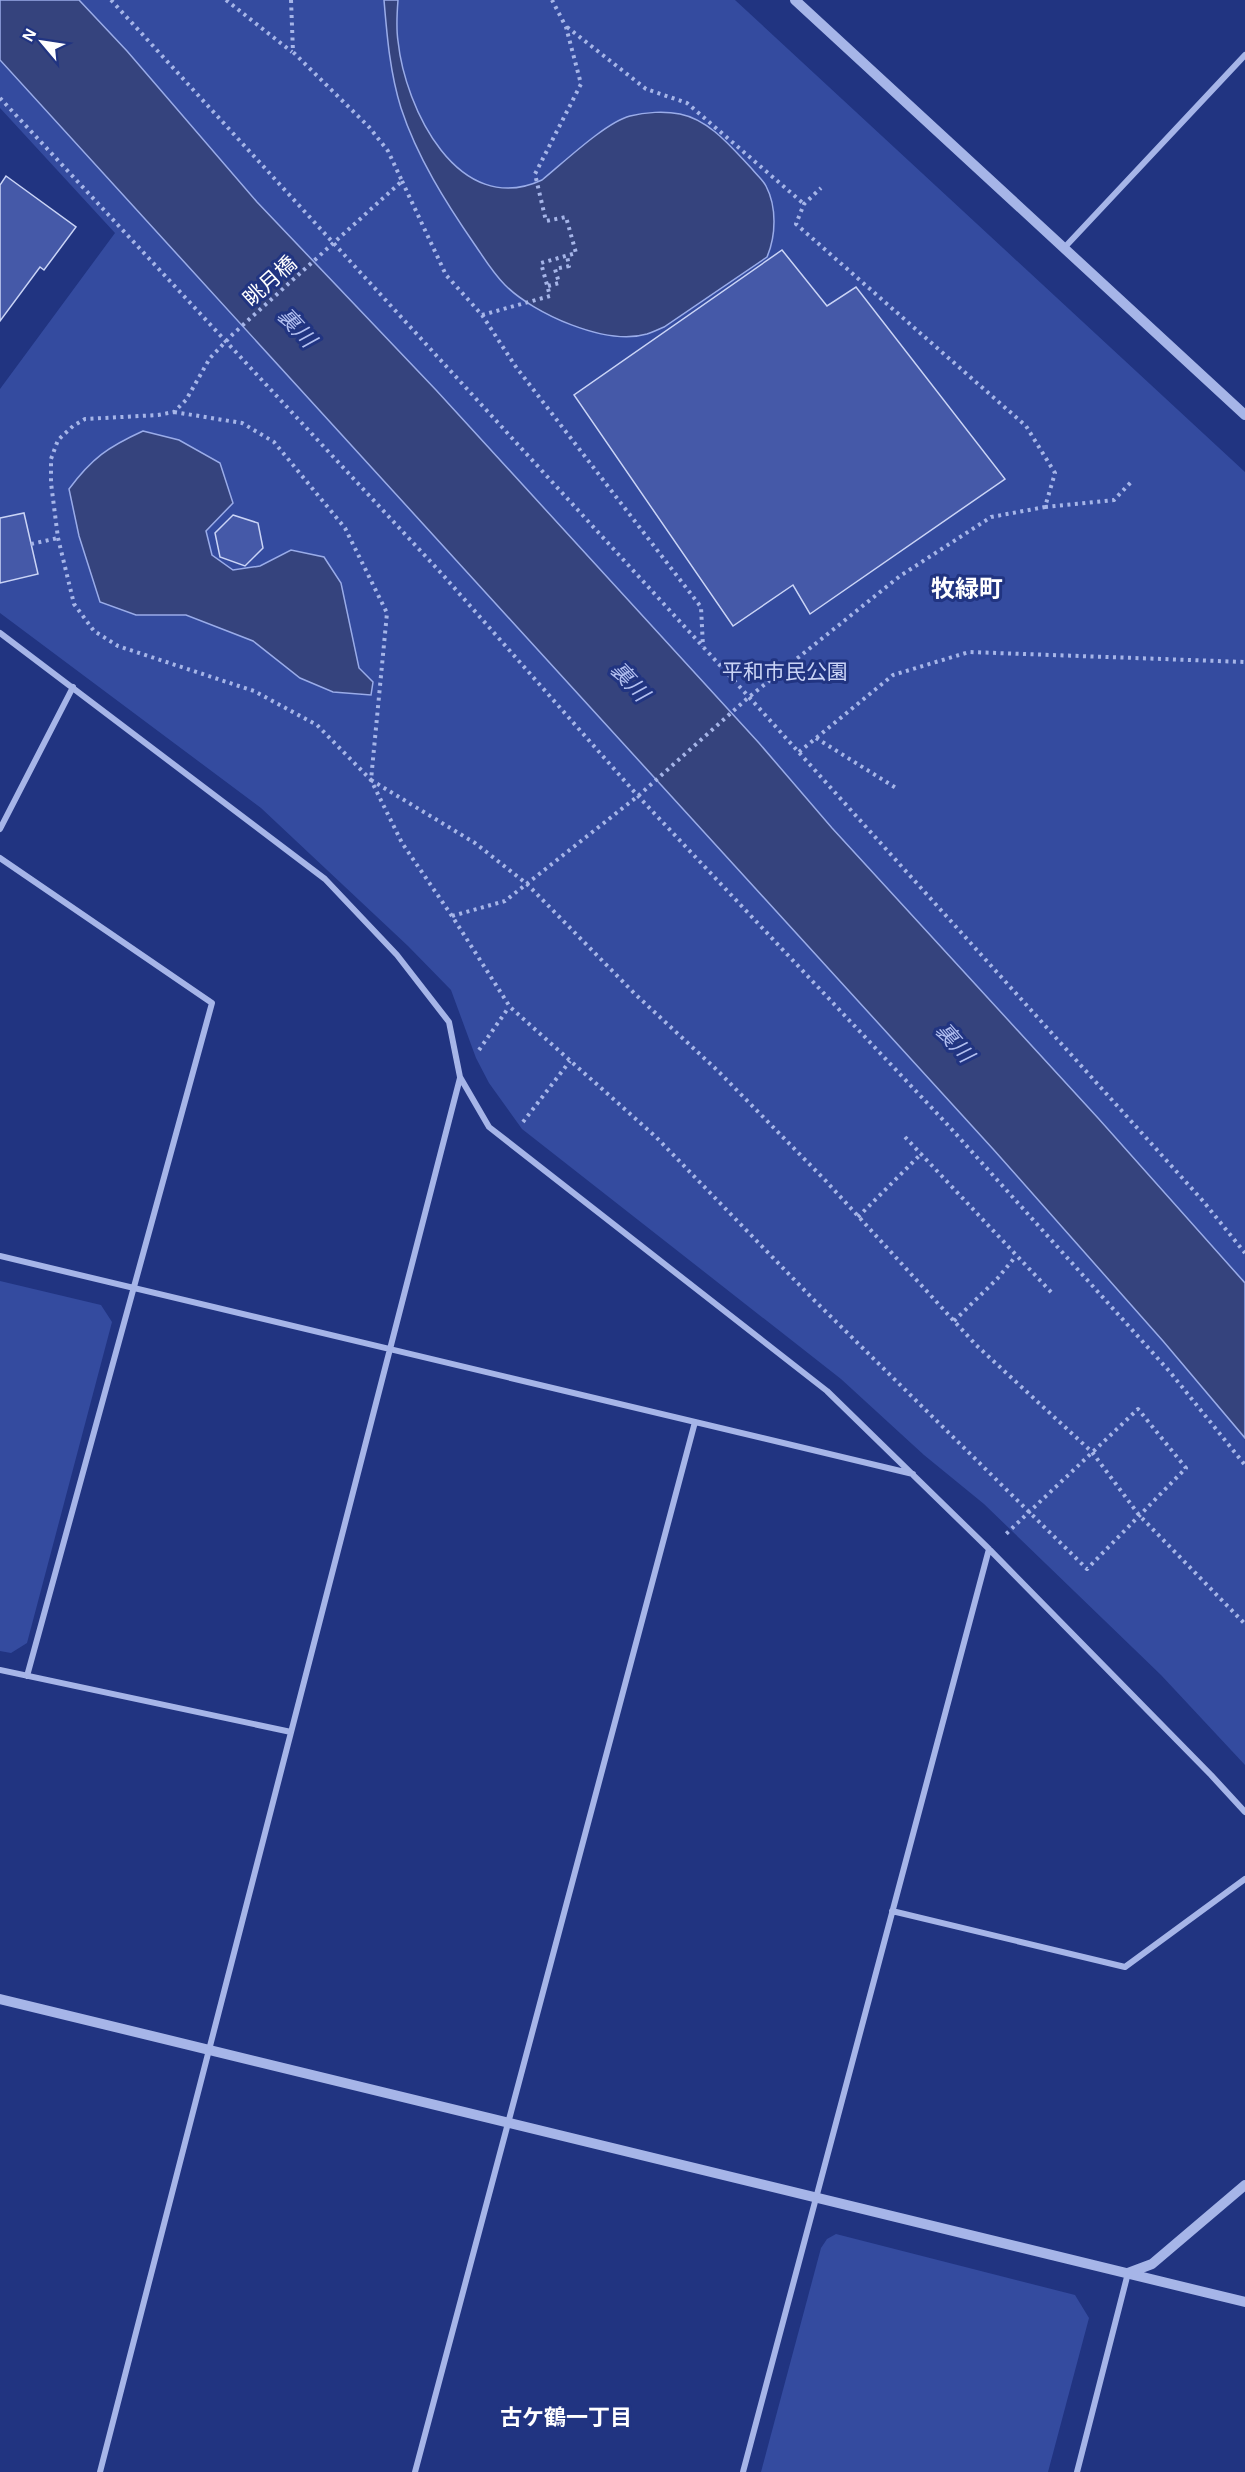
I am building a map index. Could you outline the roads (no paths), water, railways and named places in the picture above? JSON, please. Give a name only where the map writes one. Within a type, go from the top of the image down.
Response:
[{"type":"street","points":[[795,0],[1245,415]]},
{"type":"street","points":[[1065,247],[1245,55]]},
{"type":"street","points":[[0,633],[325,879],[397,955],[448,1022],[460,1077],[489,1127],[827,1391],[989,1549],[1211,1774],[1245,1812]]},
{"type":"street","points":[[0,829],[73,687]]},
{"type":"street","points":[[0,858],[212,1003],[27,1676]]},
{"type":"street","points":[[100,2472],[460,1077]]},
{"type":"street","points":[[0,1256],[913,1474]]},
{"type":"street","points":[[415,2472],[695,1422]]},
{"type":"street","points":[[743,2472],[989,1549]]},
{"type":"street","points":[[0,1670],[291,1732]]},
{"type":"street","points":[[892,1911],[1125,1967],[1245,1879]]},
{"type":"street","points":[[0,1999],[1245,2302]]},
{"type":"street","points":[[1128,2273],[1152,2264],[1245,2185]]},
{"type":"street","points":[[1077,2472],[1128,2273]]},
{"type":"water","name":"裏川","points":[[0,0],[79,0],[127,51],[257,202],[436,390],[759,743],[832,828],[1098,1118],[1245,1283],[1245,1438],[1163,1341],[993,1149],[0,60]]},
{"type":"water","points":[[384,0],[398,0],[398,41],[403,68],[424,125],[441,150],[461,171],[485,184],[512,188],[542,180],[597,134],[630,116],[668,112],[691,117],[720,136],[765,184],[774,212],[774,231],[767,257],[664,327],[647,334],[630,337],[592,331],[571,325],[534,307],[518,296],[497,276],[443,196],[415,144],[401,108],[394,81]]},
{"type":"water","points":[[143,431],[179,440],[220,463],[233,503],[206,531],[212,555],[233,570],[260,566],[291,550],[324,557],[341,583],[359,668],[373,682],[371,695],[333,692],[300,678],[253,641],[186,615],[136,615],[100,602],[79,536],[69,489],[93,461],[120,442]]},
{"type":"district","name":"牧緑町","points":[[967,589]]},
{"type":"district","name":"古ケ鶴一丁目","points":[[566,2417]]},
{"type":"park label","name":"平和市民公園","points":[[785,672]]}]
